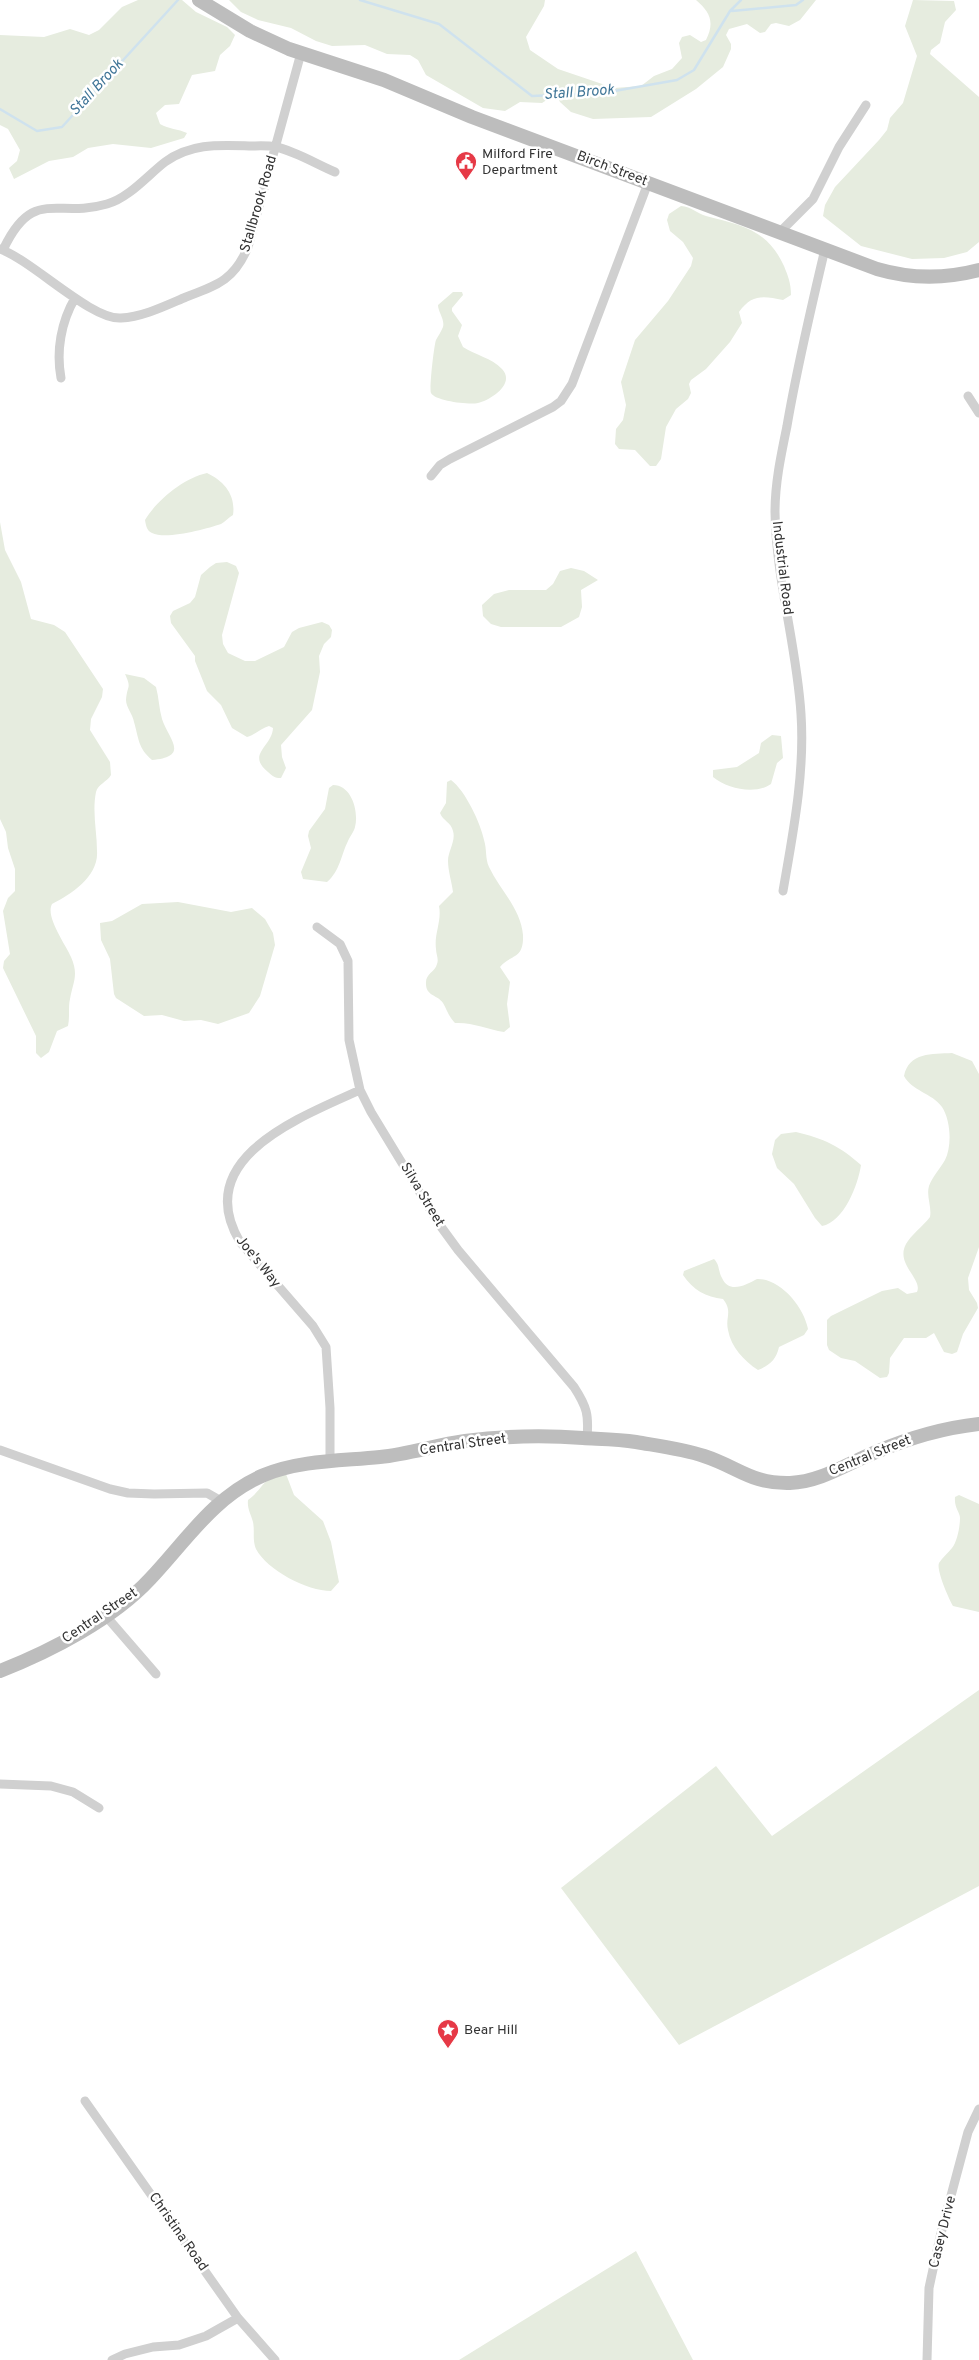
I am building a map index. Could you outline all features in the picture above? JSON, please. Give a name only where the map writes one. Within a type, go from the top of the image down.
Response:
[{"type":"street","name":"Birch Street","points":[[199,0],[250,31],[301,53],[384,80],[472,117],[824,249],[896,274],[937,277],[979,270]]},
{"type":"street","name":"Stallbrook Road","points":[[2,250],[28,264],[75,298],[98,311],[120,318],[173,303],[214,287],[227,279],[237,268],[248,247],[301,53]]},
{"type":"street","points":[[780,232],[813,199],[839,147],[866,105]]},
{"type":"street","points":[[2,250],[12,231],[25,217],[36,210],[48,207],[92,208],[110,204],[174,156],[190,149],[216,145],[276,147],[335,172]]},
{"type":"street","points":[[431,476],[440,465],[450,459],[541,414],[561,401],[572,384],[648,183]]},
{"type":"street","name":"Industrial Road","points":[[783,891],[797,805],[802,741],[799,688],[781,576],[775,494],[789,410],[824,249]]},
{"type":"street","points":[[61,378],[59,350],[67,311],[75,298]]},
{"type":"street","points":[[968,396],[979,413]]},
{"type":"street","name":"Silva Street","points":[[316,927],[340,944],[348,961],[349,1040],[360,1090],[439,1224],[458,1250],[584,1402],[588,1416],[587,1438]]},
{"type":"street","name":"Joe's Way","points":[[330,1460],[330,1408],[326,1347],[313,1326],[240,1242],[233,1230],[228,1212],[228,1193],[232,1175],[240,1161],[251,1150],[311,1112],[360,1090]]},
{"type":"street","name":"Central Street","points":[[0,1671],[52,1648],[105,1615],[149,1581],[193,1529],[221,1501],[247,1483],[287,1467],[330,1460],[382,1456],[465,1441],[554,1435],[634,1441],[706,1456],[749,1478],[792,1483],[826,1474],[871,1454],[939,1430],[979,1424]]},
{"type":"street","points":[[0,1450],[110,1490],[128,1493],[207,1494],[221,1501]]},
{"type":"street","points":[[105,1615],[156,1674]]},
{"type":"street","points":[[0,1784],[51,1786],[73,1792],[99,1808]]},
{"type":"street","name":"Christina Road","points":[[85,2101],[238,2318],[275,2360]]},
{"type":"street","name":"Casey Drive","points":[[927,2360],[931,2279],[968,2132],[979,2109]]},
{"type":"street","points":[[112,2360],[125,2354],[153,2347],[179,2345],[206,2336],[238,2318]]},
{"type":"shaded area","points":[[138,0],[182,0],[196,12],[227,27],[235,35],[230,46],[220,55],[215,71],[192,75],[179,104],[165,105],[156,113],[160,124],[187,133],[184,138],[151,148],[113,144],[88,148],[73,157],[49,161],[14,179],[9,168],[17,161],[20,150],[8,129],[0,125],[0,35],[44,37],[70,29],[89,35],[99,30],[122,7]]},
{"type":"shaded area","points":[[229,0],[545,0],[544,6],[526,37],[530,50],[558,69],[614,88],[641,86],[654,76],[672,69],[682,58],[679,43],[682,37],[690,35],[701,42],[706,40],[709,34],[710,18],[705,9],[696,0],[816,0],[800,20],[789,26],[776,23],[771,24],[765,32],[760,33],[747,24],[729,29],[726,35],[731,44],[731,49],[723,67],[696,89],[651,117],[593,119],[571,112],[560,102],[556,94],[542,103],[520,102],[505,111],[483,108],[426,75],[418,60],[410,55],[387,54],[365,45],[332,46],[316,41],[291,28],[258,20],[241,12]]},
{"type":"shaded area","points":[[913,0],[954,1],[956,10],[945,22],[940,43],[931,50],[930,54],[979,97],[979,242],[967,252],[944,258],[912,259],[861,246],[823,216],[825,205],[835,187],[879,140],[887,130],[890,118],[903,103],[917,56],[905,26]]},
{"type":"shaded area","points":[[681,206],[706,216],[742,226],[761,236],[770,244],[784,266],[790,283],[791,295],[783,300],[764,297],[753,299],[739,312],[742,323],[730,342],[706,369],[691,380],[689,384],[691,393],[688,399],[676,409],[666,427],[661,459],[656,466],[650,466],[635,450],[619,449],[615,444],[616,429],[623,420],[626,405],[621,382],[635,340],[668,301],[691,266],[693,258],[683,242],[670,231],[667,220],[669,214]]},
{"type":"shaded area","points":[[453,292],[462,292],[463,295],[452,308],[452,311],[462,325],[458,336],[463,347],[498,365],[505,375],[506,380],[500,391],[489,399],[478,403],[460,403],[445,400],[431,393],[435,344],[443,327],[438,305]]},
{"type":"shaded area","points":[[207,473],[219,480],[228,490],[233,501],[233,515],[221,524],[176,535],[158,535],[149,531],[145,520],[164,498],[180,485]]},
{"type":"shaded area","points":[[0,522],[5,550],[21,582],[31,619],[54,625],[65,632],[103,689],[102,697],[91,719],[90,730],[110,762],[111,775],[96,792],[97,851],[94,868],[76,889],[52,904],[51,916],[71,957],[75,974],[69,1002],[68,1026],[57,1031],[49,1052],[41,1058],[36,1053],[36,1036],[3,968],[4,961],[10,954],[3,911],[8,898],[15,891],[15,869],[8,848],[6,832],[0,819]]},
{"type":"shaded area","points":[[227,562],[236,566],[239,573],[222,635],[223,644],[228,653],[245,661],[255,661],[284,647],[292,632],[299,628],[322,622],[329,625],[332,630],[331,637],[324,644],[319,656],[320,672],[312,710],[281,745],[282,757],[286,768],[281,778],[271,775],[259,760],[262,750],[272,735],[273,728],[266,727],[247,737],[232,728],[221,705],[207,691],[195,661],[195,656],[171,623],[170,616],[173,611],[190,603],[195,597],[201,575],[216,563]]},
{"type":"shaded area","points":[[571,568],[584,571],[598,580],[581,590],[582,607],[579,617],[561,627],[501,627],[491,624],[483,616],[482,605],[494,594],[509,590],[546,590],[553,584],[560,571]]},
{"type":"shaded area","points":[[125,674],[144,678],[156,687],[162,719],[174,746],[174,751],[171,755],[152,760],[141,747],[126,703],[129,685]]},
{"type":"shaded area","points":[[772,735],[781,736],[783,758],[777,763],[771,784],[750,790],[726,785],[713,777],[713,770],[737,767],[759,753],[761,743]]},
{"type":"shaded area","points":[[451,780],[462,791],[476,817],[485,843],[489,867],[514,908],[523,935],[523,943],[519,953],[500,967],[510,982],[507,1004],[510,1027],[504,1032],[455,1023],[443,1003],[430,993],[427,988],[427,978],[438,962],[436,938],[440,917],[439,906],[453,892],[448,861],[454,835],[451,826],[440,813],[446,803],[447,782]]},
{"type":"shaded area","points":[[333,785],[345,789],[353,800],[356,814],[354,829],[338,868],[327,882],[303,879],[301,872],[311,848],[308,836],[309,831],[325,809],[329,788]]},
{"type":"shaded area","points":[[178,902],[231,912],[252,908],[265,919],[273,933],[275,945],[260,996],[249,1013],[218,1024],[201,1020],[184,1021],[162,1015],[144,1016],[116,998],[110,959],[101,940],[100,923],[112,921],[142,904]]},
{"type":"shaded area","points":[[952,1053],[972,1061],[979,1074],[979,1247],[968,1278],[969,1290],[978,1308],[963,1334],[957,1352],[952,1354],[944,1352],[934,1333],[926,1338],[904,1338],[890,1358],[887,1377],[880,1378],[855,1361],[841,1358],[829,1350],[827,1345],[827,1320],[831,1316],[882,1291],[898,1288],[907,1294],[917,1292],[918,1287],[906,1265],[904,1251],[908,1241],[930,1217],[929,1186],[945,1160],[949,1148],[950,1134],[942,1107],[933,1098],[912,1085],[904,1076],[911,1062],[916,1058],[929,1054]]},
{"type":"shaded area","points":[[796,1132],[831,1144],[861,1165],[849,1202],[837,1218],[822,1226],[794,1184],[777,1168],[772,1154],[775,1140],[781,1134]]},
{"type":"shaded area","points":[[714,1259],[722,1278],[729,1286],[738,1287],[757,1279],[774,1283],[790,1295],[806,1320],[808,1329],[804,1335],[779,1347],[772,1362],[758,1370],[743,1358],[732,1342],[727,1325],[728,1308],[723,1299],[711,1297],[700,1292],[683,1275],[684,1271]]},
{"type":"shaded area","points":[[286,1474],[294,1495],[323,1521],[331,1542],[339,1582],[331,1591],[311,1587],[278,1572],[261,1557],[256,1549],[248,1500],[267,1480]]},
{"type":"shaded area","points":[[959,1495],[979,1504],[979,1612],[953,1606],[939,1572],[939,1563],[954,1545],[958,1534],[960,1518],[955,1504],[955,1497]]},
{"type":"shaded area","points":[[979,1690],[979,1886],[679,2045],[561,1888],[716,1766],[772,1836]]},
{"type":"shaded area","points":[[636,2251],[693,2360],[459,2360]]},
{"type":"waterway","name":"Stall Brook","points":[[0,109],[37,131],[62,127],[178,0]]},
{"type":"waterway","name":"Stall Brook","points":[[360,0],[439,24],[532,96],[603,93],[677,80],[694,70],[730,11],[741,0]]},
{"type":"waterway","name":"Stall Brook","points":[[732,11],[796,5],[803,0]]},
{"type":"place","name":"Milford Fire Department","points":[[466,181]]},
{"type":"place","name":"Bear Hill","points":[[448,2049]]}]
